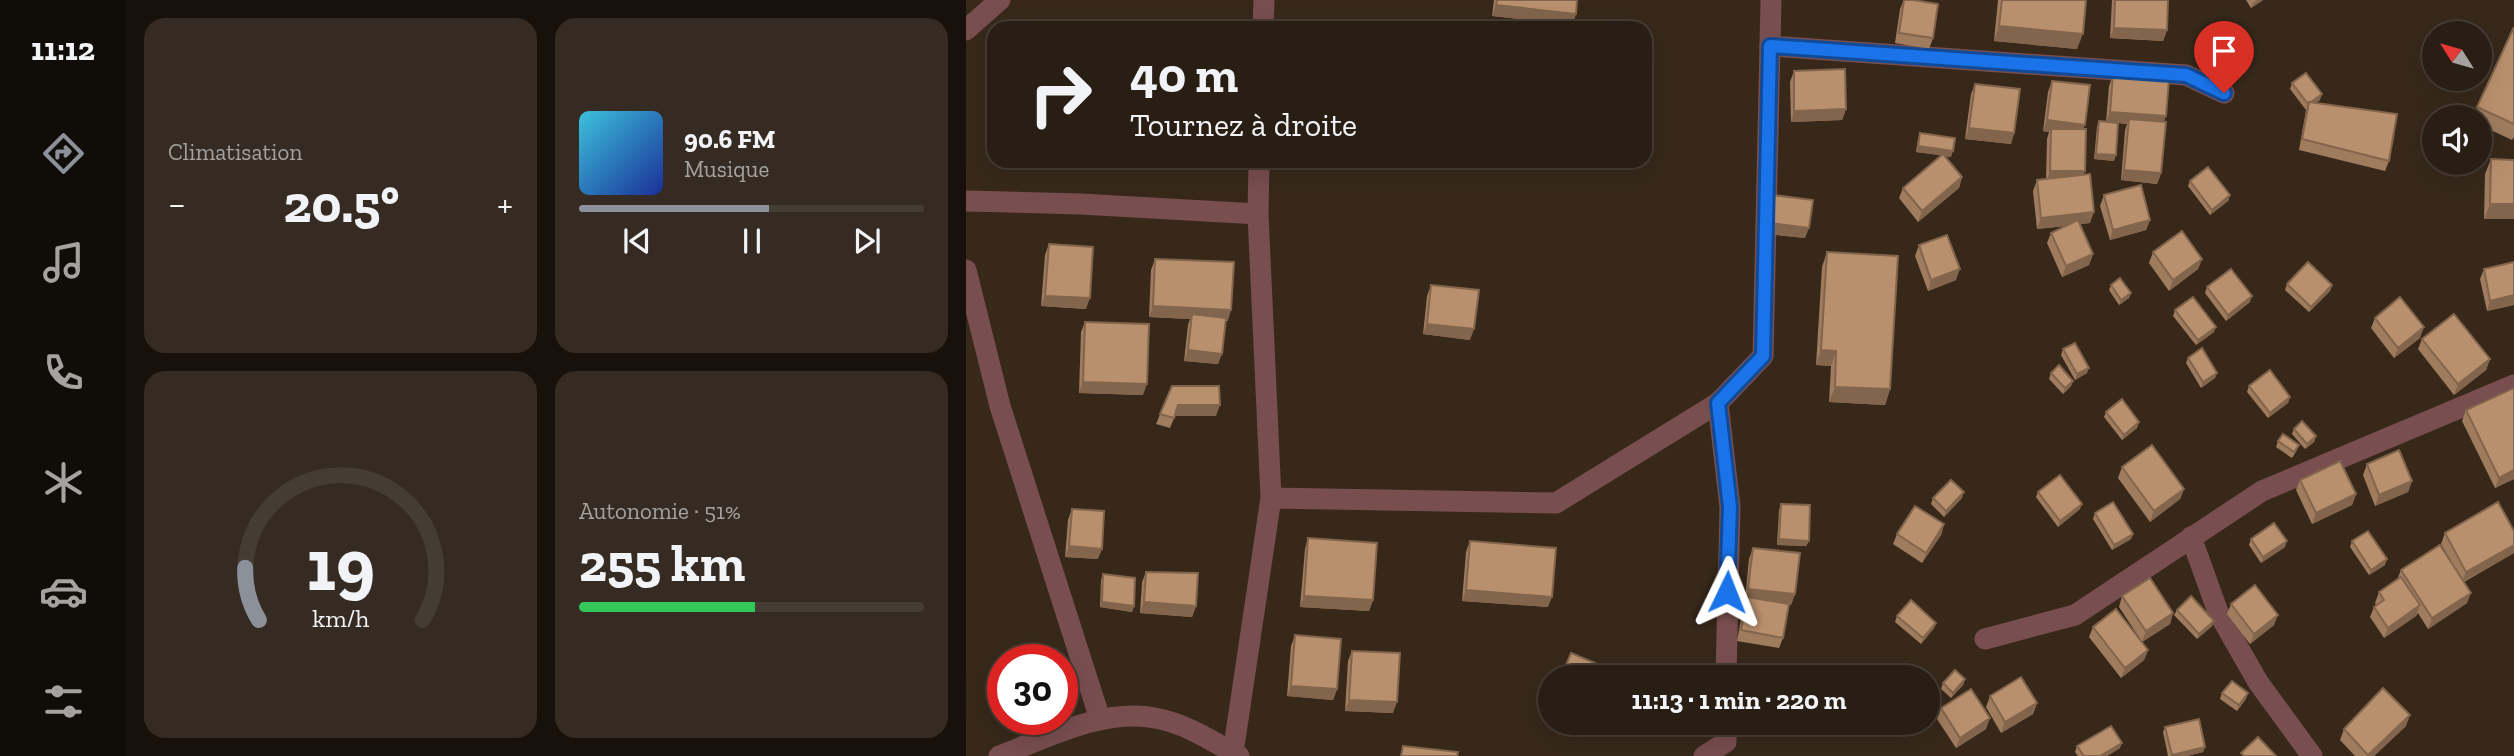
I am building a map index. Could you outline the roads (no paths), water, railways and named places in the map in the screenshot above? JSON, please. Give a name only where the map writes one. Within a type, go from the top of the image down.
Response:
[{"type":"street","points":[[966,30],[1000,0]]},
{"type":"street","points":[[1263,21],[1264,0]]},
{"type":"street","points":[[1271,498],[1556,503],[1718,403],[1763,356],[1771,0]]},
{"type":"street","points":[[1770,46],[2186,75],[2224,93]]},
{"type":"street","points":[[999,756],[1033,749],[1100,719],[1155,718],[1205,737],[1236,754],[1271,498],[1258,214],[1259,168]]},
{"type":"street","points":[[966,201],[1258,214]]},
{"type":"street","points":[[966,270],[1000,406],[1100,719]]},
{"type":"street","points":[[1985,639],[2075,615],[2262,491],[2514,385]]},
{"type":"street","points":[[1718,403],[1730,507],[1726,665]]},
{"type":"street","points":[[2191,537],[2218,612],[2258,682],[2312,756]]},
{"type":"street","points":[[1704,756],[1726,742],[1726,735]]}]
